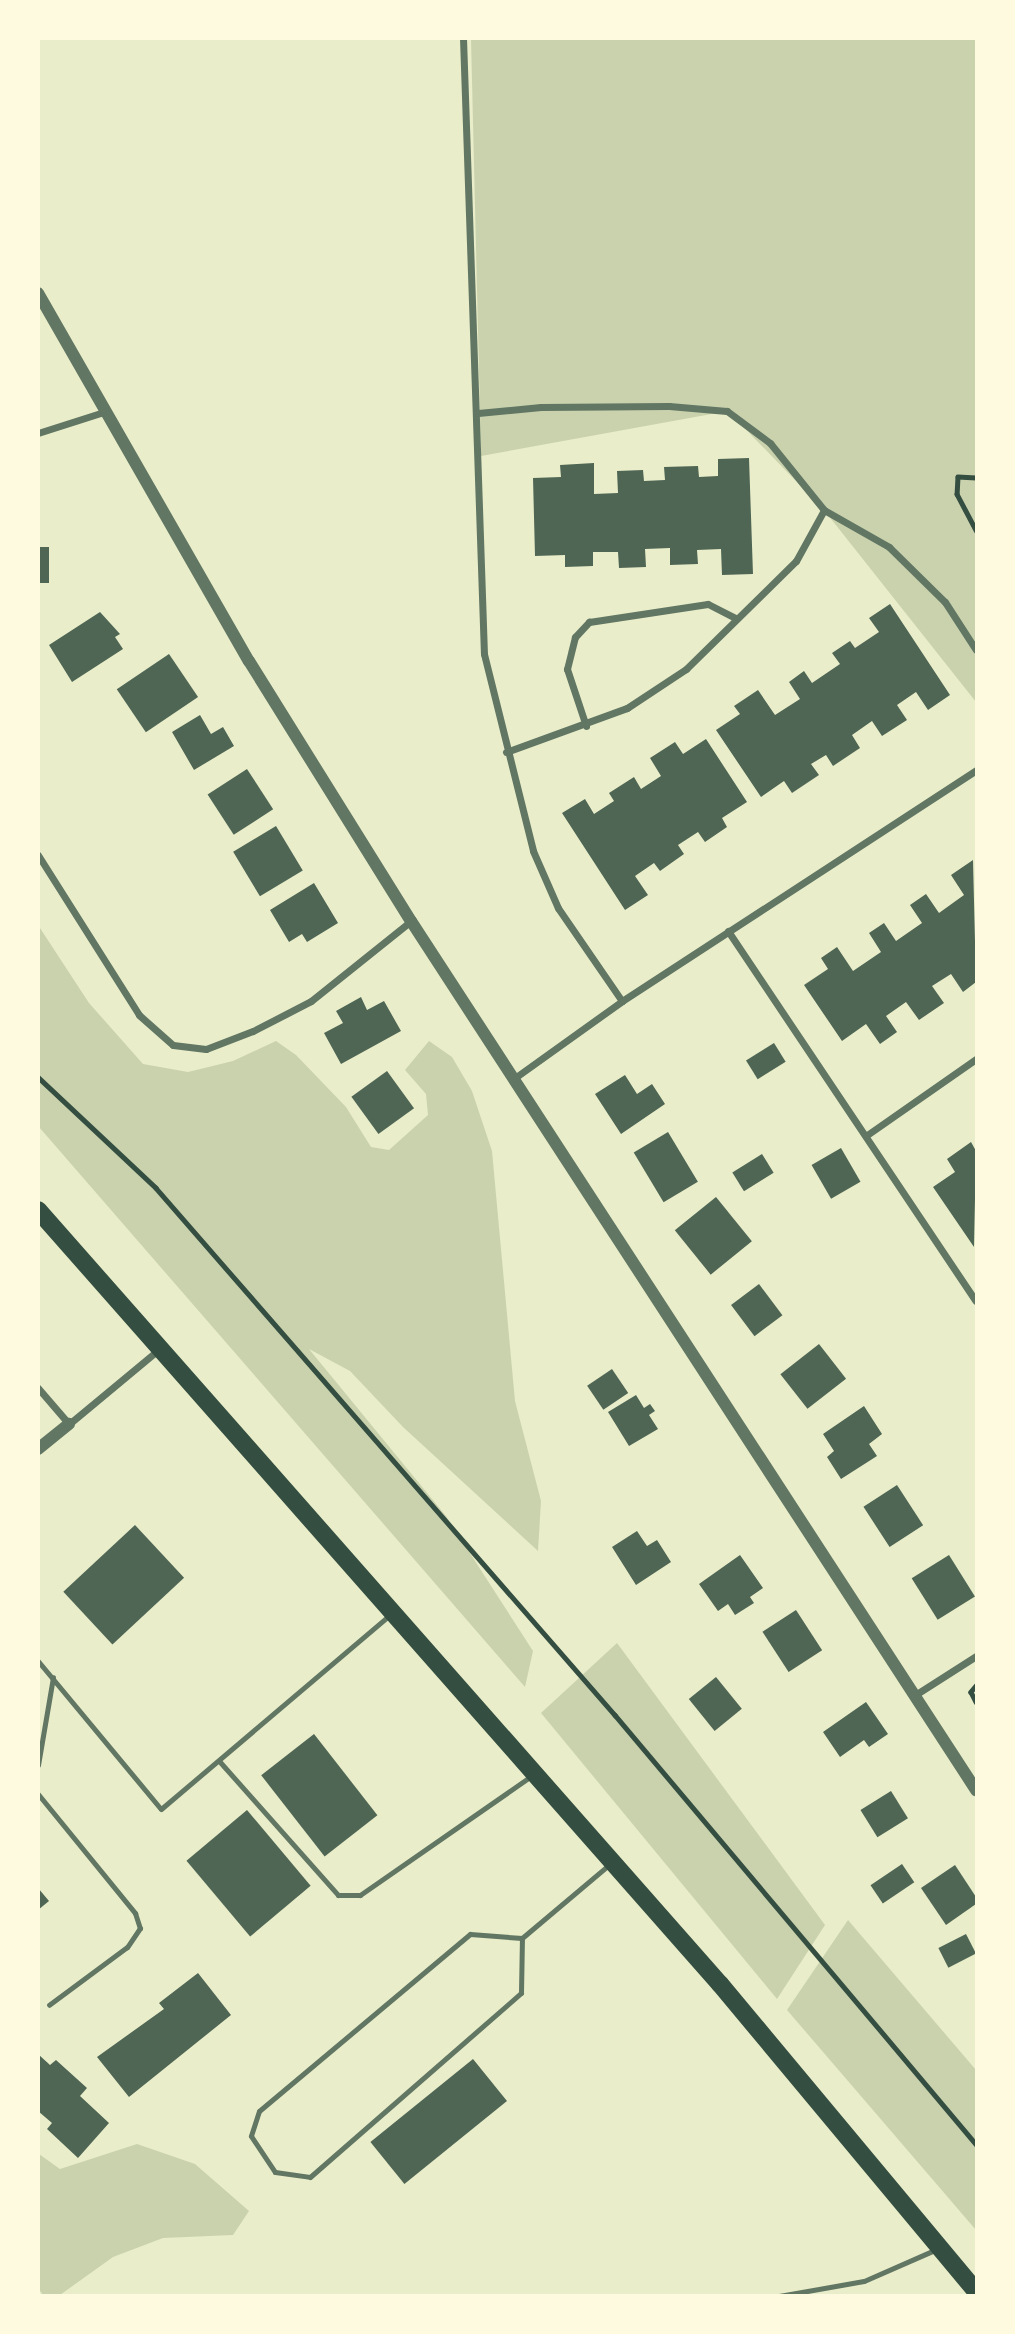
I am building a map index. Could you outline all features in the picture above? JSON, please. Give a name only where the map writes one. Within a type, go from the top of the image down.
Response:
[{"type":"main road","points":[[38,1210],[158,1350],[612,1862],[976,2291]]},
{"type":"street","points":[[463,38],[478,413],[484,654],[506,752],[533,851],[558,908],[622,1002]]},
{"type":"street","points":[[38,293],[249,662],[411,921],[516,1077],[976,1790]]},
{"type":"street","points":[[478,413],[643,406],[727,411],[770,443],[824,510],[889,547],[945,602],[976,650]]},
{"type":"street","points":[[38,433],[104,412]]},
{"type":"street","points":[[506,752],[586,726],[627,708],[686,669],[796,561],[824,510]]},
{"type":"street","points":[[586,726],[568,668],[575,637],[589,622],[708,604],[719,606],[736,618]]},
{"type":"street","points":[[516,1077],[728,931],[976,770]]},
{"type":"street","points":[[38,855],[139,1015],[173,1045],[206,1049],[253,1031],[311,1000],[411,921]]},
{"type":"street","points":[[728,931],[976,1301]]},
{"type":"street","points":[[867,1135],[976,1059]]},
{"type":"street","points":[[38,1449],[158,1350]]},
{"type":"street","points":[[38,1388],[69,1424]]},
{"type":"street","points":[[915,1695],[976,1656]]},
{"type":"lane","points":[[38,1661],[161,1809],[220,1762],[392,1614]]},
{"type":"lane","points":[[38,1765],[53,1677]]},
{"type":"lane","points":[[220,1762],[338,1895],[360,1895],[534,1774]]},
{"type":"lane","points":[[38,1794],[135,1913],[140,1928],[127,1947],[49,2005]]},
{"type":"lane","points":[[522,1938],[521,1993],[310,2177],[275,2172],[251,2136],[259,2111],[470,1934],[522,1938],[612,1862]]},
{"type":"lane","points":[[779,2295],[864,2281],[940,2248]]},
{"type":"path","points":[[976,478],[958,477],[957,494],[976,530]]},
{"type":"path","points":[[38,1077],[156,1188],[615,1714],[976,2144]]},
{"type":"path","points":[[976,1686],[971,1692],[976,1702]]},
{"type":"green space","points":[[471,39],[976,39],[976,702],[824,510],[728,411],[481,456]]},
{"type":"green space","points":[[38,925],[89,1003],[143,1064],[188,1072],[233,1061],[276,1041],[296,1055],[346,1107],[371,1147],[389,1150],[428,1115],[426,1094],[405,1070],[429,1041],[452,1057],[472,1091],[492,1151],[515,1401],[541,1501],[538,1551],[403,1427],[350,1371],[309,1349],[446,1516],[533,1651],[525,1687],[39,1127]]},
{"type":"green space","points":[[617,1643],[825,1925],[777,1999],[541,1713]]},
{"type":"green space","points":[[848,1920],[976,2070],[976,2230],[787,2010]]},
{"type":"green space","points":[[137,2144],[195,2164],[249,2211],[233,2235],[163,2238],[113,2257],[60,2295],[43,2295],[38,2288],[39,2154],[60,2169]]},
{"type":"building","points":[[749,458],[753,574],[722,575],[721,549],[697,550],[698,564],[670,565],[670,548],[645,549],[646,567],[619,568],[618,552],[593,552],[593,566],[565,567],[565,555],[535,556],[533,478],[561,477],[560,465],[594,463],[594,494],[618,493],[617,471],[643,470],[644,481],[665,480],[664,467],[698,466],[699,477],[718,476],[718,459]]},
{"type":"building","points":[[38,547],[49,547],[49,583],[38,583]]},
{"type":"building","points":[[890,604],[950,695],[928,710],[916,692],[897,705],[907,720],[882,736],[872,721],[852,735],[860,748],[833,766],[826,755],[811,764],[819,775],[792,793],[784,781],[761,797],[716,730],[740,714],[734,706],[758,690],[775,715],[800,699],[789,682],[804,671],[812,683],[840,664],[832,653],[850,641],[855,648],[879,632],[869,618]]},
{"type":"building","points":[[100,612],[120,634],[115,637],[123,649],[72,682],[49,645]]},
{"type":"building","points":[[169,654],[198,697],[146,732],[117,689]]},
{"type":"building","points":[[200,715],[211,734],[223,727],[234,746],[194,770],[172,732]]},
{"type":"building","points":[[706,739],[747,802],[722,818],[727,827],[705,842],[698,832],[678,845],[684,854],[660,871],[654,863],[635,876],[648,895],[625,910],[562,813],[585,799],[594,814],[614,801],[609,793],[634,777],[641,789],[661,776],[650,758],[675,742],[683,754]]},
{"type":"building","points":[[247,769],[273,809],[234,835],[208,795]]},
{"type":"building","points":[[276,826],[303,871],[260,896],[233,852]]},
{"type":"building","points":[[973,860],[976,982],[963,992],[951,974],[932,986],[944,1003],[919,1020],[906,1002],[886,1016],[897,1032],[880,1044],[866,1024],[842,1041],[804,985],[828,969],[821,958],[837,947],[853,971],[881,952],[869,933],[884,923],[896,941],[922,923],[910,905],[926,894],[939,913],[964,895],[951,875]]},
{"type":"building","points":[[314,883],[338,923],[307,942],[302,934],[289,942],[270,910]]},
{"type":"building","points":[[361,997],[367,1010],[384,1001],[401,1031],[341,1064],[324,1033],[343,1023],[336,1011]]},
{"type":"building","points":[[774,1043],[786,1062],[758,1079],[746,1060]]},
{"type":"building","points":[[387,1071],[414,1108],[378,1134],[351,1097]]},
{"type":"building","points":[[625,1075],[637,1094],[652,1084],[665,1104],[621,1134],[595,1094]]},
{"type":"building","points":[[668,1132],[698,1182],[664,1202],[634,1153]]},
{"type":"building","points":[[971,1142],[976,1151],[974,1247],[933,1187],[955,1172],[947,1159]]},
{"type":"building","points":[[841,1148],[860,1182],[831,1199],[812,1165]]},
{"type":"building","points":[[762,1154],[774,1173],[744,1191],[732,1173]]},
{"type":"building","points":[[716,1197],[752,1241],[711,1275],[675,1230]]},
{"type":"building","points":[[759,1284],[782,1315],[755,1336],[731,1305]]},
{"type":"building","points":[[819,1344],[846,1379],[807,1409],[780,1374]]},
{"type":"building","points":[[612,1369],[628,1393],[603,1410],[587,1386]]},
{"type":"building","points":[[636,1395],[644,1408],[650,1404],[655,1411],[649,1415],[658,1429],[629,1446],[608,1412]]},
{"type":"building","points":[[864,1406],[882,1434],[869,1444],[877,1456],[841,1479],[827,1457],[834,1451],[823,1434]]},
{"type":"building","points":[[897,1485],[923,1525],[890,1547],[863,1507]]},
{"type":"building","points":[[135,1525],[184,1578],[112,1644],[63,1592]]},
{"type":"building","points":[[637,1531],[647,1546],[657,1540],[671,1562],[636,1585],[612,1547]]},
{"type":"building","points":[[740,1555],[763,1588],[750,1597],[754,1603],[735,1615],[728,1604],[718,1611],[699,1584]]},
{"type":"building","points":[[949,1555],[975,1597],[938,1620],[912,1578]]},
{"type":"building","points":[[796,1610],[822,1650],[789,1672],[762,1632]]},
{"type":"building","points":[[716,1677],[742,1709],[715,1731],[689,1699]]},
{"type":"building","points":[[866,1702],[888,1734],[869,1747],[864,1740],[840,1757],[823,1732]]},
{"type":"building","points":[[314,1734],[377,1815],[325,1856],[261,1775]]},
{"type":"building","points":[[891,1791],[908,1818],[877,1837],[860,1810]]},
{"type":"building","points":[[247,1810],[311,1886],[250,1937],[186,1861]]},
{"type":"building","points":[[902,1864],[914,1882],[883,1903],[870,1885]]},
{"type":"building","points":[[955,1865],[976,1897],[976,1904],[946,1925],[921,1888]]},
{"type":"building","points":[[38,1888],[49,1901],[38,1910]]},
{"type":"building","points":[[966,1934],[976,1954],[948,1968],[938,1948]]},
{"type":"building","points":[[198,1973],[231,2015],[129,2097],[97,2057],[164,2009],[159,2003]]},
{"type":"building","points":[[38,2054],[50,2065],[56,2060],[87,2088],[80,2096],[109,2123],[78,2158],[47,2129],[52,2123],[38,2111]]},
{"type":"building","points":[[473,2059],[507,2101],[404,2184],[370,2142]]}]
